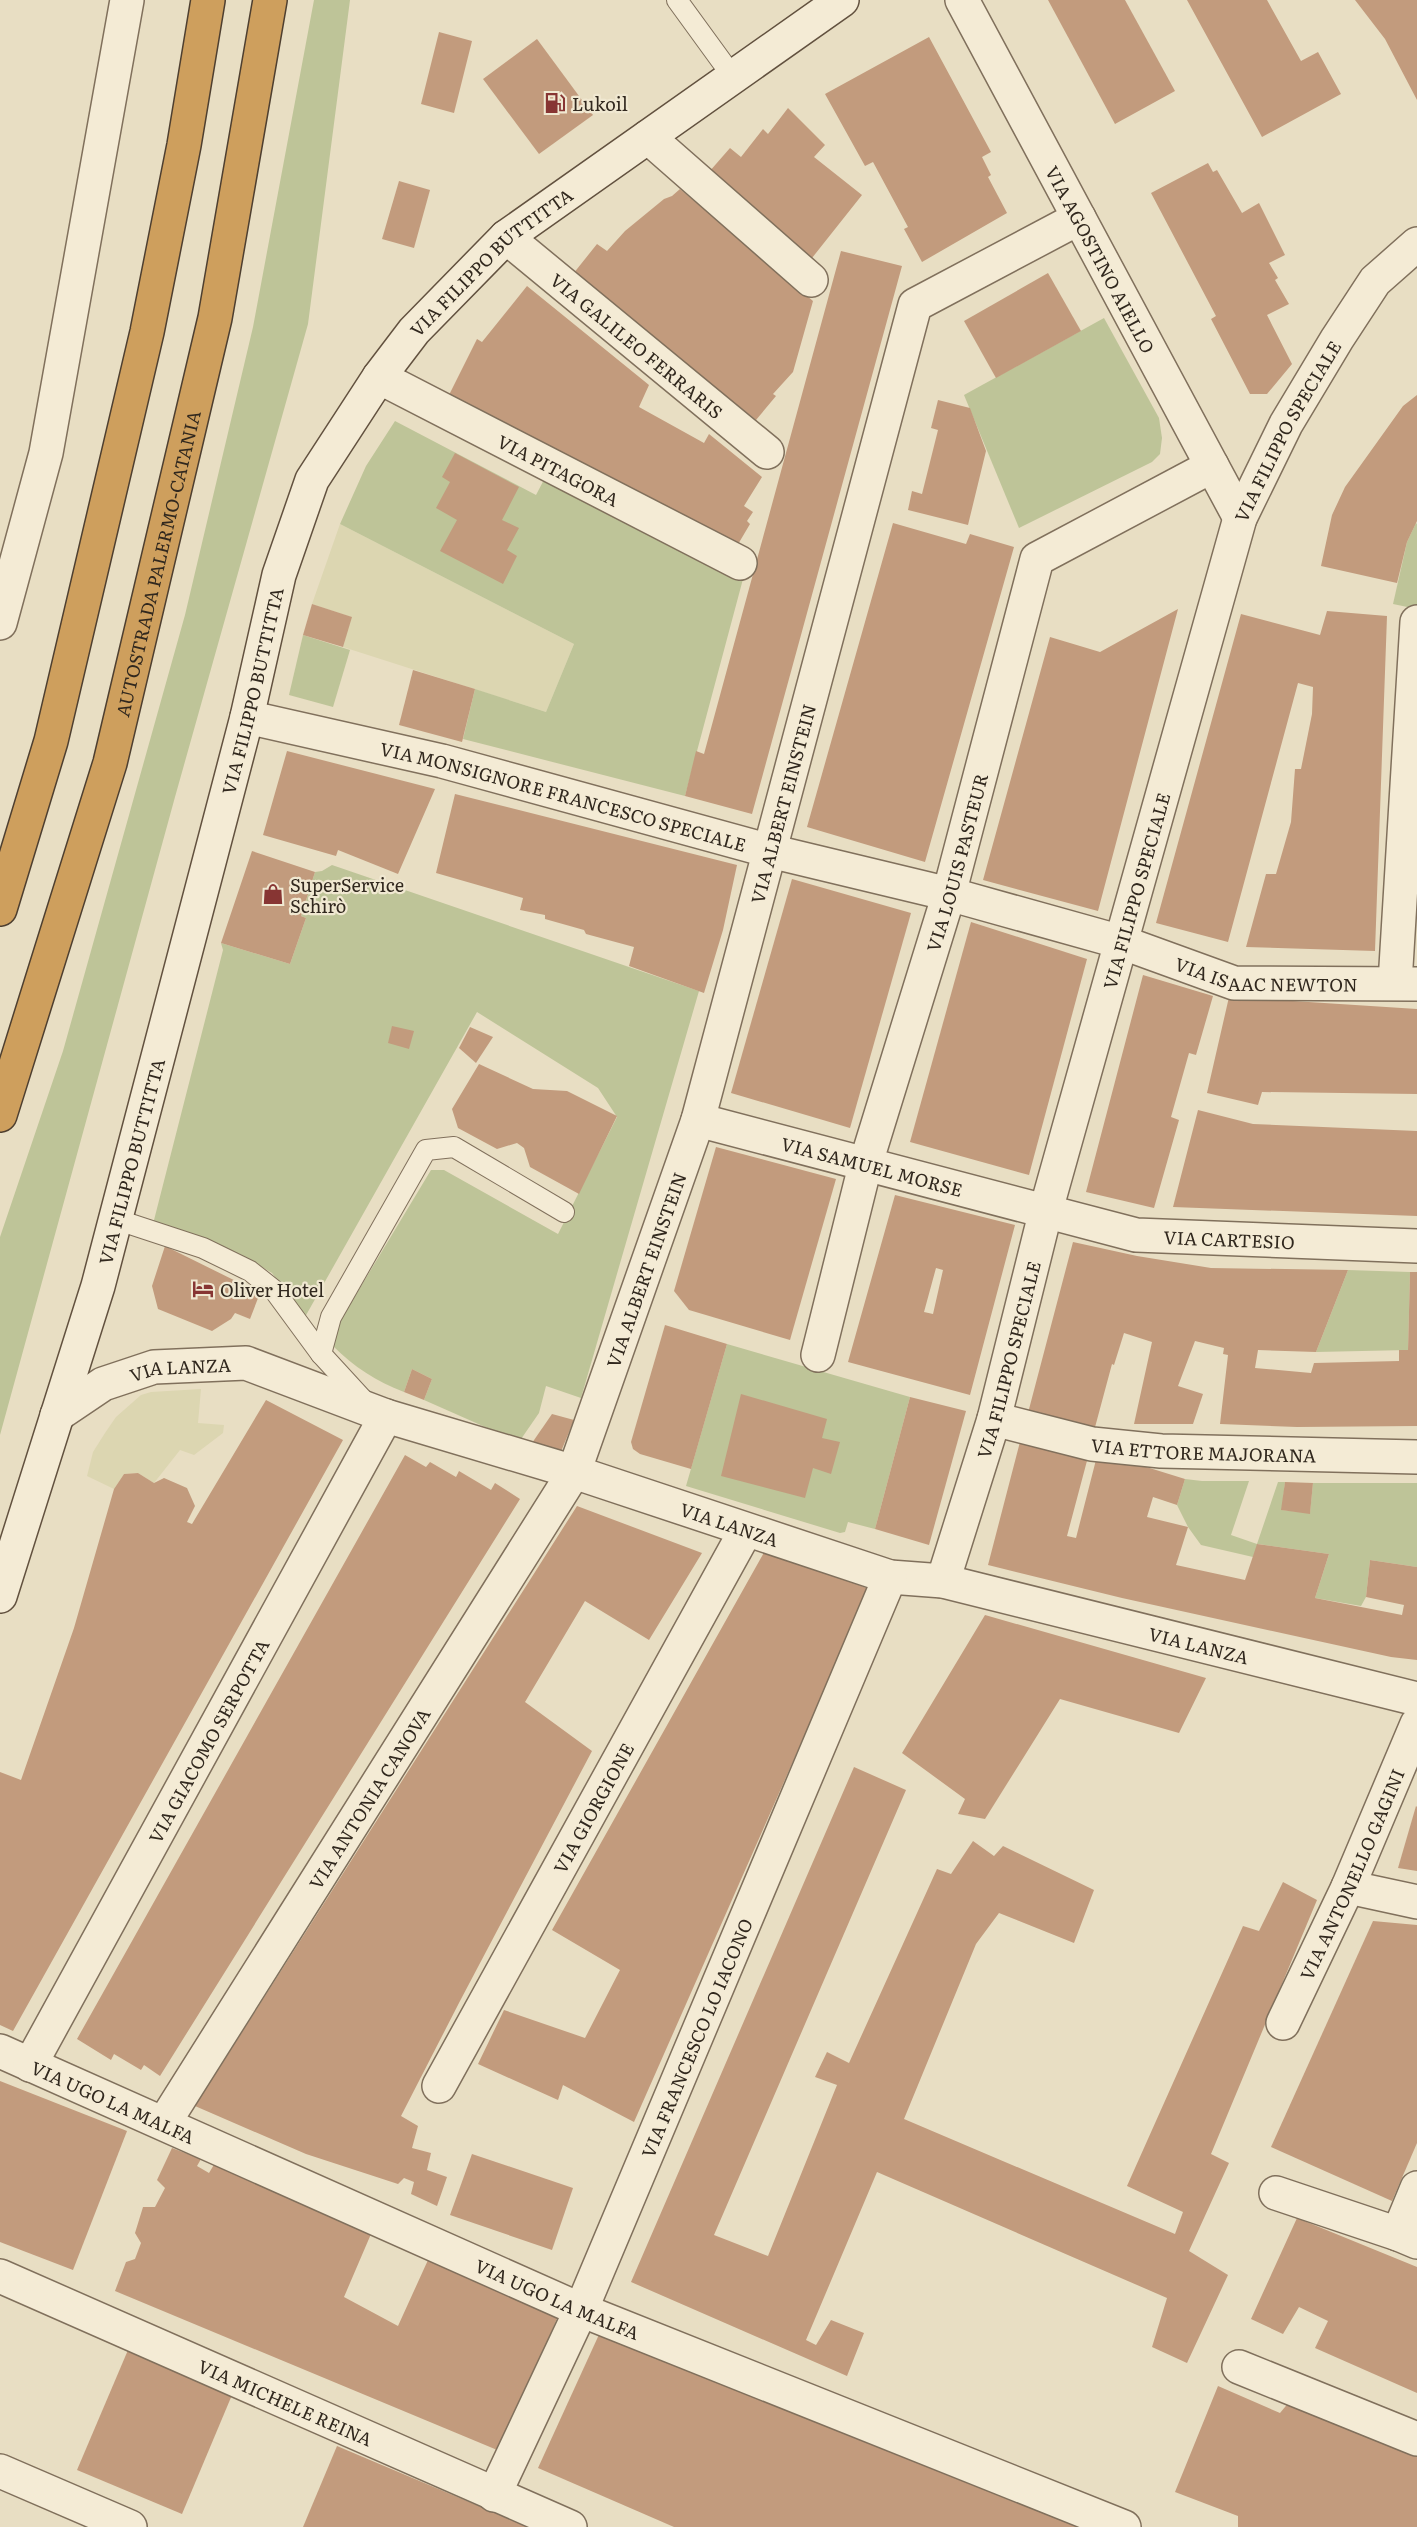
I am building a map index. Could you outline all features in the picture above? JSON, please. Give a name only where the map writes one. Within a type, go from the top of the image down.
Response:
[{"type":"highway","points":[[0,909],[51,741],[147,332],[184,145],[208,0]]},
{"type":"highway","name":"AUTOSTRADA PALERMO-CATANIA","points":[[0,1115],[110,763],[215,318],[270,0]]},
{"type":"street","points":[[0,623],[46,453],[127,0]]},
{"type":"street","name":"VIA FILIPPO BUTTITTA","points":[[0,1596],[98,1286],[247,717],[279,574],[312,480],[379,376],[414,331],[507,237],[842,0]]},
{"type":"street","name":"VIA AGOSTINO AIELLO","points":[[962,0],[1240,518]]},
{"type":"street","points":[[648,137],[811,280]]},
{"type":"street","name":"VIA ALBERT EINSTEIN","points":[[574,1472],[698,1120],[915,305],[1079,218]]},
{"type":"street","name":"VIA GALILEO FERRARIS","points":[[507,237],[767,452]]},
{"type":"street","name":"VIA FILIPPO SPECIALE","points":[[943,1581],[994,1419],[1046,1210],[1240,518],[1286,424],[1337,339],[1375,281],[1417,244]]},
{"type":"street","name":"VIA PITAGORA","points":[[379,376],[740,563]]},
{"type":"street","name":"VIA LOUIS PASTEUR","points":[[818,1356],[865,1166],[949,894],[1037,559],[1212,466]]},
{"type":"street","points":[[1406,984],[1417,622]]},
{"type":"street","name":"VIA MONSIGNORE FRANCESCO SPECIALE","points":[[247,717],[442,761],[770,851],[949,894],[1121,942]]},
{"type":"street","name":"VIA ISAAC NEWTON","points":[[1121,942],[1234,983],[1406,984]]},
{"type":"street","name":"VIA SAMUEL MORSE","points":[[698,1120],[865,1166],[1046,1210]]},
{"type":"street","name":"VIA CARTESIO","points":[[1046,1210],[1136,1235],[1417,1246]]},
{"type":"street","name":"VIA LANZA","points":[[57,1415],[104,1384],[154,1367],[246,1363],[379,1413],[574,1472],[890,1577],[943,1581],[1417,1699]]},
{"type":"street","name":"VIA GIACOMO SERPOTTA","points":[[30,2065],[379,1413]]},
{"type":"street","name":"VIA ETTORE MAJORANA","points":[[994,1419],[1092,1444],[1161,1451],[1417,1457]]},
{"type":"street","name":"VIA ANTONIA CANOVA","points":[[164,2123],[574,1472]]},
{"type":"street","name":"VIA GIORGIONE","points":[[439,2086],[746,1530]]},
{"type":"street","name":"VIA FRANCESCO LO IACONO","points":[[494,2495],[581,2310],[890,1577]]},
{"type":"street","name":"VIA ANTONELLO GAGINI","points":[[1283,2023],[1348,1887],[1417,1724]]},
{"type":"street","points":[[1348,1887],[1417,1902]]},
{"type":"street","name":"VIA UGO LA MALFA","points":[[0,2051],[581,2310],[1124,2527]]},
{"type":"street","points":[[1276,2193],[1408,2238],[1417,2188]]},
{"type":"street","name":"VIA MICHELE REINA","points":[[0,2276],[570,2527]]},
{"type":"street","points":[[1239,2367],[1417,2439]]},
{"type":"street","points":[[0,2471],[130,2527]]},
{"type":"lane","points":[[677,0],[733,77]]},
{"type":"lane","points":[[321,1354],[331,1317],[426,1150],[454,1147],[564,1212]]},
{"type":"lane","points":[[115,1219],[203,1248],[250,1271],[274,1290],[321,1354],[379,1413]]},
{"type":"shaded area","points":[[340,524],[574,644],[546,712],[343,647],[351,617],[312,604]]},
{"type":"shaded area","points":[[201,1389],[198,1423],[224,1425],[223,1433],[194,1455],[180,1450],[154,1483],[138,1473],[124,1474],[114,1489],[87,1476],[93,1452],[105,1433],[116,1417],[141,1395],[151,1392]]},
{"type":"green space","points":[[314,0],[350,0],[308,324],[175,797],[0,1435],[0,1237],[63,1051],[185,615],[253,327]]},
{"type":"green space","points":[[1104,318],[1159,418],[1162,438],[1160,454],[1152,462],[1019,528],[964,395]]},
{"type":"green space","points":[[395,421],[536,495],[547,474],[743,579],[685,796],[463,739],[475,689],[546,712],[574,644],[340,524],[366,466]]},
{"type":"green space","points":[[1416,523],[1417,609],[1393,604],[1407,542]]},
{"type":"green space","points":[[303,635],[350,650],[333,707],[289,695]]},
{"type":"green space","points":[[332,865],[699,991],[581,1398],[546,1386],[539,1413],[519,1442],[424,1400],[432,1379],[412,1369],[404,1392],[366,1373],[333,1346],[340,1321],[431,1170],[444,1170],[558,1234],[617,1117],[598,1088],[477,1012],[305,1317],[272,1273],[240,1254],[153,1224],[223,950],[221,943],[290,964],[306,918],[301,916],[315,872]]},
{"type":"green space","points":[[1348,1270],[1410,1272],[1408,1350],[1316,1352]]},
{"type":"green space","points":[[727,1344],[910,1397],[875,1529],[848,1522],[845,1532],[840,1533],[686,1486]]},
{"type":"green space","points":[[1185,1479],[1249,1481],[1231,1535],[1257,1544],[1278,1482],[1285,1482],[1282,1510],[1310,1513],[1313,1483],[1417,1483],[1417,1567],[1370,1560],[1366,1597],[1361,1606],[1315,1598],[1329,1554],[1258,1544],[1253,1557],[1201,1545],[1188,1527],[1177,1505]]},
{"type":"building","points":[[1048,0],[1125,0],[1175,91],[1115,124]]},
{"type":"building","points":[[1187,0],[1267,0],[1301,61],[1318,52],[1341,94],[1262,137]]},
{"type":"building","points":[[1355,0],[1417,0],[1417,100],[1385,39]]},
{"type":"building","points":[[439,32],[472,41],[454,113],[421,104]]},
{"type":"building","points":[[929,37],[991,152],[982,157],[991,175],[988,177],[1007,213],[922,262],[904,229],[908,227],[873,162],[865,166],[825,94]]},
{"type":"building","points":[[537,39],[593,115],[539,154],[483,79]]},
{"type":"building","points":[[788,108],[825,145],[814,157],[862,195],[812,258],[709,172],[730,148],[741,157],[763,129],[768,134]]},
{"type":"building","points":[[1208,163],[1213,172],[1217,170],[1242,213],[1259,203],[1285,255],[1269,263],[1278,278],[1275,280],[1289,304],[1267,315],[1292,364],[1267,394],[1250,394],[1211,319],[1216,316],[1151,193]]},
{"type":"building","points":[[399,181],[430,190],[414,248],[382,239]]},
{"type":"building","points":[[680,189],[813,301],[793,372],[773,394],[776,396],[756,420],[573,274],[597,244],[607,251],[625,231]]},
{"type":"building","points":[[841,251],[902,266],[752,814],[685,796],[696,751],[704,754]]},
{"type":"building","points":[[1048,273],[1081,331],[996,378],[964,321]]},
{"type":"building","points":[[527,286],[649,385],[639,407],[704,443],[709,434],[762,477],[744,506],[753,512],[747,521],[750,524],[737,546],[449,395],[477,339],[482,342]]},
{"type":"building","points":[[1417,395],[1417,521],[1407,542],[1397,583],[1321,566],[1332,515],[1345,487],[1403,406]]},
{"type":"building","points":[[938,400],[970,408],[986,451],[968,525],[908,510],[912,491],[922,494],[938,430],[931,428]]},
{"type":"building","points":[[455,453],[519,487],[502,520],[519,528],[507,550],[517,556],[503,584],[440,551],[457,520],[436,508],[450,482],[442,477]]},
{"type":"building","points":[[893,523],[966,544],[970,534],[1014,547],[925,862],[807,827]]},
{"type":"building","points":[[312,604],[352,617],[343,647],[303,635]]},
{"type":"building","points":[[1178,609],[1098,911],[983,880],[1050,637],[1100,652]]},
{"type":"building","points":[[1327,611],[1387,616],[1375,951],[1246,947],[1266,874],[1276,874],[1291,822],[1295,769],[1301,769],[1312,714],[1313,687],[1298,683],[1228,942],[1156,923],[1241,614],[1320,635]]},
{"type":"building","points":[[413,670],[475,689],[462,742],[399,725]]},
{"type":"building","points":[[287,751],[435,789],[398,874],[338,850],[336,856],[263,835]]},
{"type":"building","points":[[455,794],[737,865],[723,930],[704,993],[629,966],[634,947],[586,934],[584,930],[545,919],[545,915],[520,910],[523,898],[436,873]]},
{"type":"building","name":"SuperService Schirò","points":[[252,851],[315,872],[301,916],[306,918],[290,964],[221,943]]},
{"type":"building","points":[[792,879],[911,913],[850,1128],[731,1093]]},
{"type":"building","points":[[971,922],[1087,959],[1029,1175],[910,1142]]},
{"type":"building","points":[[1143,975],[1213,996],[1196,1055],[1189,1053],[1171,1117],[1179,1120],[1154,1208],[1086,1192]]},
{"type":"building","points":[[1229,997],[1417,1009],[1417,1094],[1262,1092],[1258,1105],[1207,1093]]},
{"type":"building","points":[[392,1026],[414,1031],[409,1049],[388,1043]]},
{"type":"building","points":[[470,1027],[493,1037],[476,1063],[459,1048]]},
{"type":"building","points":[[479,1064],[533,1089],[567,1091],[617,1116],[579,1194],[530,1167],[524,1148],[517,1143],[497,1149],[458,1128],[452,1109]]},
{"type":"building","points":[[1198,1110],[1253,1124],[1417,1131],[1417,1216],[1173,1207]]},
{"type":"building","points":[[716,1147],[836,1179],[790,1340],[689,1310],[674,1291]]},
{"type":"building","points":[[895,1195],[1015,1225],[970,1395],[848,1362]],"holes":[[[936,1268],[943,1270],[933,1314],[924,1312]]]},
{"type":"building","points":[[1073,1242],[1137,1256],[1211,1268],[1348,1270],[1316,1352],[1258,1350],[1255,1368],[1311,1373],[1314,1363],[1399,1361],[1399,1350],[1408,1350],[1410,1272],[1417,1272],[1417,1426],[1297,1427],[1220,1424],[1228,1355],[1223,1354],[1224,1348],[1195,1341],[1178,1386],[1203,1394],[1193,1424],[1134,1424],[1152,1342],[1124,1333],[1114,1365],[1112,1364],[1094,1431],[1028,1413]]},
{"type":"building","name":"Oliver Hotel","points":[[165,1246],[260,1293],[250,1319],[235,1313],[231,1319],[212,1331],[158,1309],[152,1286]]},
{"type":"building","points":[[665,1325],[727,1344],[691,1469],[640,1454],[633,1449],[631,1442]]},
{"type":"building","points":[[412,1369],[432,1379],[424,1400],[404,1392]]},
{"type":"building","points":[[741,1394],[827,1419],[822,1438],[840,1442],[831,1474],[813,1468],[805,1498],[721,1476]]},
{"type":"building","points":[[910,1397],[966,1411],[929,1545],[875,1529]]},
{"type":"building","points":[[266,1400],[343,1440],[13,2031],[0,2025],[0,1772],[21,1780],[74,1628],[114,1489],[124,1474],[138,1473],[154,1483],[164,1478],[187,1488],[195,1506],[187,1522],[192,1524]]},
{"type":"building","points":[[552,1414],[574,1420],[560,1454],[532,1443]]},
{"type":"building","points":[[1021,1438],[1088,1457],[1067,1536],[1076,1538],[1098,1452],[1185,1479],[1177,1505],[1153,1497],[1147,1517],[1188,1527],[1176,1565],[1245,1580],[1257,1544],[1329,1554],[1315,1598],[1402,1615],[1404,1605],[1366,1597],[1370,1560],[1417,1567],[1417,1660],[1391,1657],[1122,1598],[988,1565]]},
{"type":"building","points":[[405,1455],[426,1467],[430,1462],[456,1477],[459,1471],[491,1490],[495,1483],[520,1499],[160,2076],[144,2065],[141,2070],[114,2054],[111,2060],[77,2039]]},
{"type":"building","points":[[1285,1482],[1313,1483],[1310,1514],[1281,1510]]},
{"type":"building","points":[[577,1506],[702,1553],[649,1640],[585,1601],[525,1702],[592,1751],[401,2116],[418,2126],[412,2148],[431,2153],[427,2170],[447,2177],[437,2206],[411,2194],[414,2182],[404,2178],[398,2184],[306,2154],[195,2106]]},
{"type":"building","points":[[766,1549],[869,1589],[634,2122],[563,2085],[558,2100],[478,2064],[504,2010],[585,2038],[620,1970],[552,1930]]},
{"type":"building","points":[[985,1615],[1206,1678],[1179,1733],[1060,1699],[985,1819],[958,1814],[965,1799],[902,1753]]},
{"type":"building","points":[[854,1767],[906,1790],[714,2235],[768,2256],[837,2085],[815,2077],[827,2052],[849,2063],[937,1869],[951,1874],[973,1841],[994,1856],[1003,1846],[1094,1890],[1074,1943],[999,1913],[976,1944],[904,2119],[1175,2234],[1183,2212],[1127,2186],[1243,1926],[1259,1931],[1283,1882],[1317,1900],[1211,2154],[1229,2163],[1189,2251],[1228,2275],[1187,2363],[1152,2347],[1167,2298],[877,2172],[806,2340],[816,2345],[831,2320],[864,2333],[847,2376],[631,2282]]},
{"type":"building","points":[[1417,1807],[1417,1871],[1398,1868]]},
{"type":"building","points":[[1373,1921],[1417,1925],[1417,2143],[1392,2201],[1271,2147]]},
{"type":"building","points":[[0,2081],[127,2131],[73,2270],[0,2242]]},
{"type":"building","points":[[172,2148],[201,2159],[197,2166],[209,2173],[215,2163],[371,2234],[344,2297],[398,2326],[428,2260],[560,2311],[502,2452],[115,2291],[126,2262],[135,2259],[141,2243],[135,2233],[143,2207],[155,2207],[165,2188],[157,2180]]},
{"type":"building","points":[[472,2154],[573,2188],[552,2250],[450,2215]]},
{"type":"building","points":[[1297,2218],[1417,2267],[1417,2393],[1315,2348],[1328,2321],[1299,2307],[1283,2334],[1251,2319]]},
{"type":"building","points":[[602,2328],[1077,2527],[674,2527],[538,2468]]},
{"type":"building","points":[[128,2350],[232,2395],[182,2514],[77,2470]]},
{"type":"building","points":[[1218,2386],[1280,2413],[1290,2401],[1417,2454],[1417,2527],[1238,2527],[1238,2516],[1175,2492]]},
{"type":"building","points":[[337,2446],[528,2527],[303,2527]]},
{"type":"place","name":"Lukoil","points":[[555,103]]},
{"type":"place","name":"SuperService Schirò","points":[[273,894]]},
{"type":"place","name":"Oliver Hotel","points":[[203,1289]]}]
